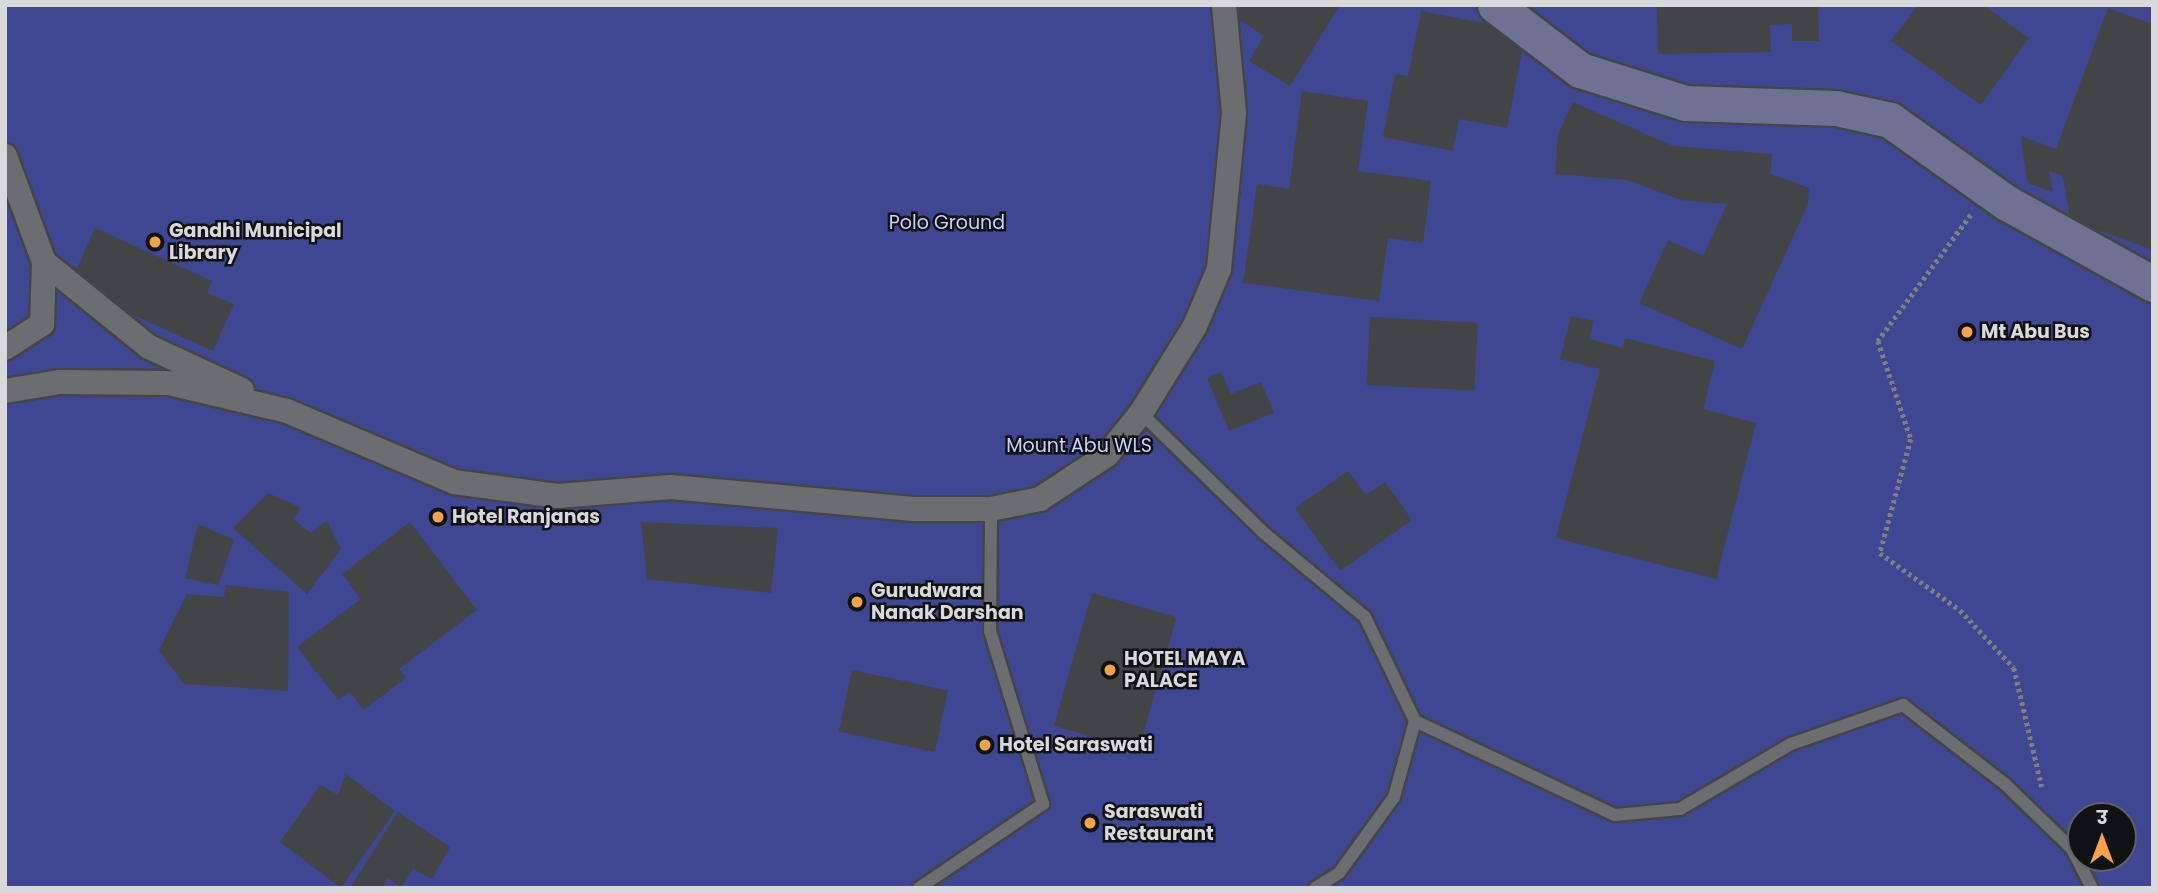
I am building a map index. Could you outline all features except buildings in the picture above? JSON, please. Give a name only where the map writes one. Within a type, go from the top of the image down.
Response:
[{"type":"main road","points":[[1495,5],[1580,70],[1685,103],[1836,108],[1890,120],[1989,190],[2088,253],[2153,284]]},
{"type":"street","points":[[44,262],[149,347],[296,415],[454,482],[557,496],[671,487],[913,509],[991,509],[1040,499],[1074,480],[1107,455],[1141,413],[1195,326],[1219,269],[1234,113],[1224,5]]},
{"type":"street","points":[[5,156],[44,262],[42,324],[5,348]]},
{"type":"street","points":[[5,391],[60,382],[169,383],[296,415]]},
{"type":"lane","points":[[1141,413],[1264,533],[1365,617],[1415,721],[1615,815],[1679,809],[1791,744],[1903,705],[2005,784],[2055,832],[2072,849],[2092,888]]},
{"type":"lane","points":[[919,888],[1043,804],[990,631],[991,509]]},
{"type":"lane","points":[[1315,888],[1339,873],[1394,797],[1415,721]]},
{"type":"path","points":[[1989,190],[1878,341],[1911,439],[1880,553],[1961,611],[2014,668],[2055,832]]},
{"type":"green space","name":"Mount Abu WLS","points":[[5,5],[2153,5],[2153,888],[5,888]]},
{"type":"place","name":"Gandhi Municipal Library","points":[[155,242]]},
{"type":"place","name":"Mt Abu Bus","points":[[1967,332]]},
{"type":"place","name":"Hotel Ranjanas","points":[[438,517]]},
{"type":"place","name":"Gurudwara Nanak Darshan","points":[[857,602]]},
{"type":"place","name":"HOTEL MAYA PALACE","points":[[1110,670]]},
{"type":"place","name":"Hotel Saraswati","points":[[985,745]]},
{"type":"place","name":"Saraswati Restaurant","points":[[1090,823]]},
{"type":"park label","name":"Polo Ground","points":[[947,223]]}]
